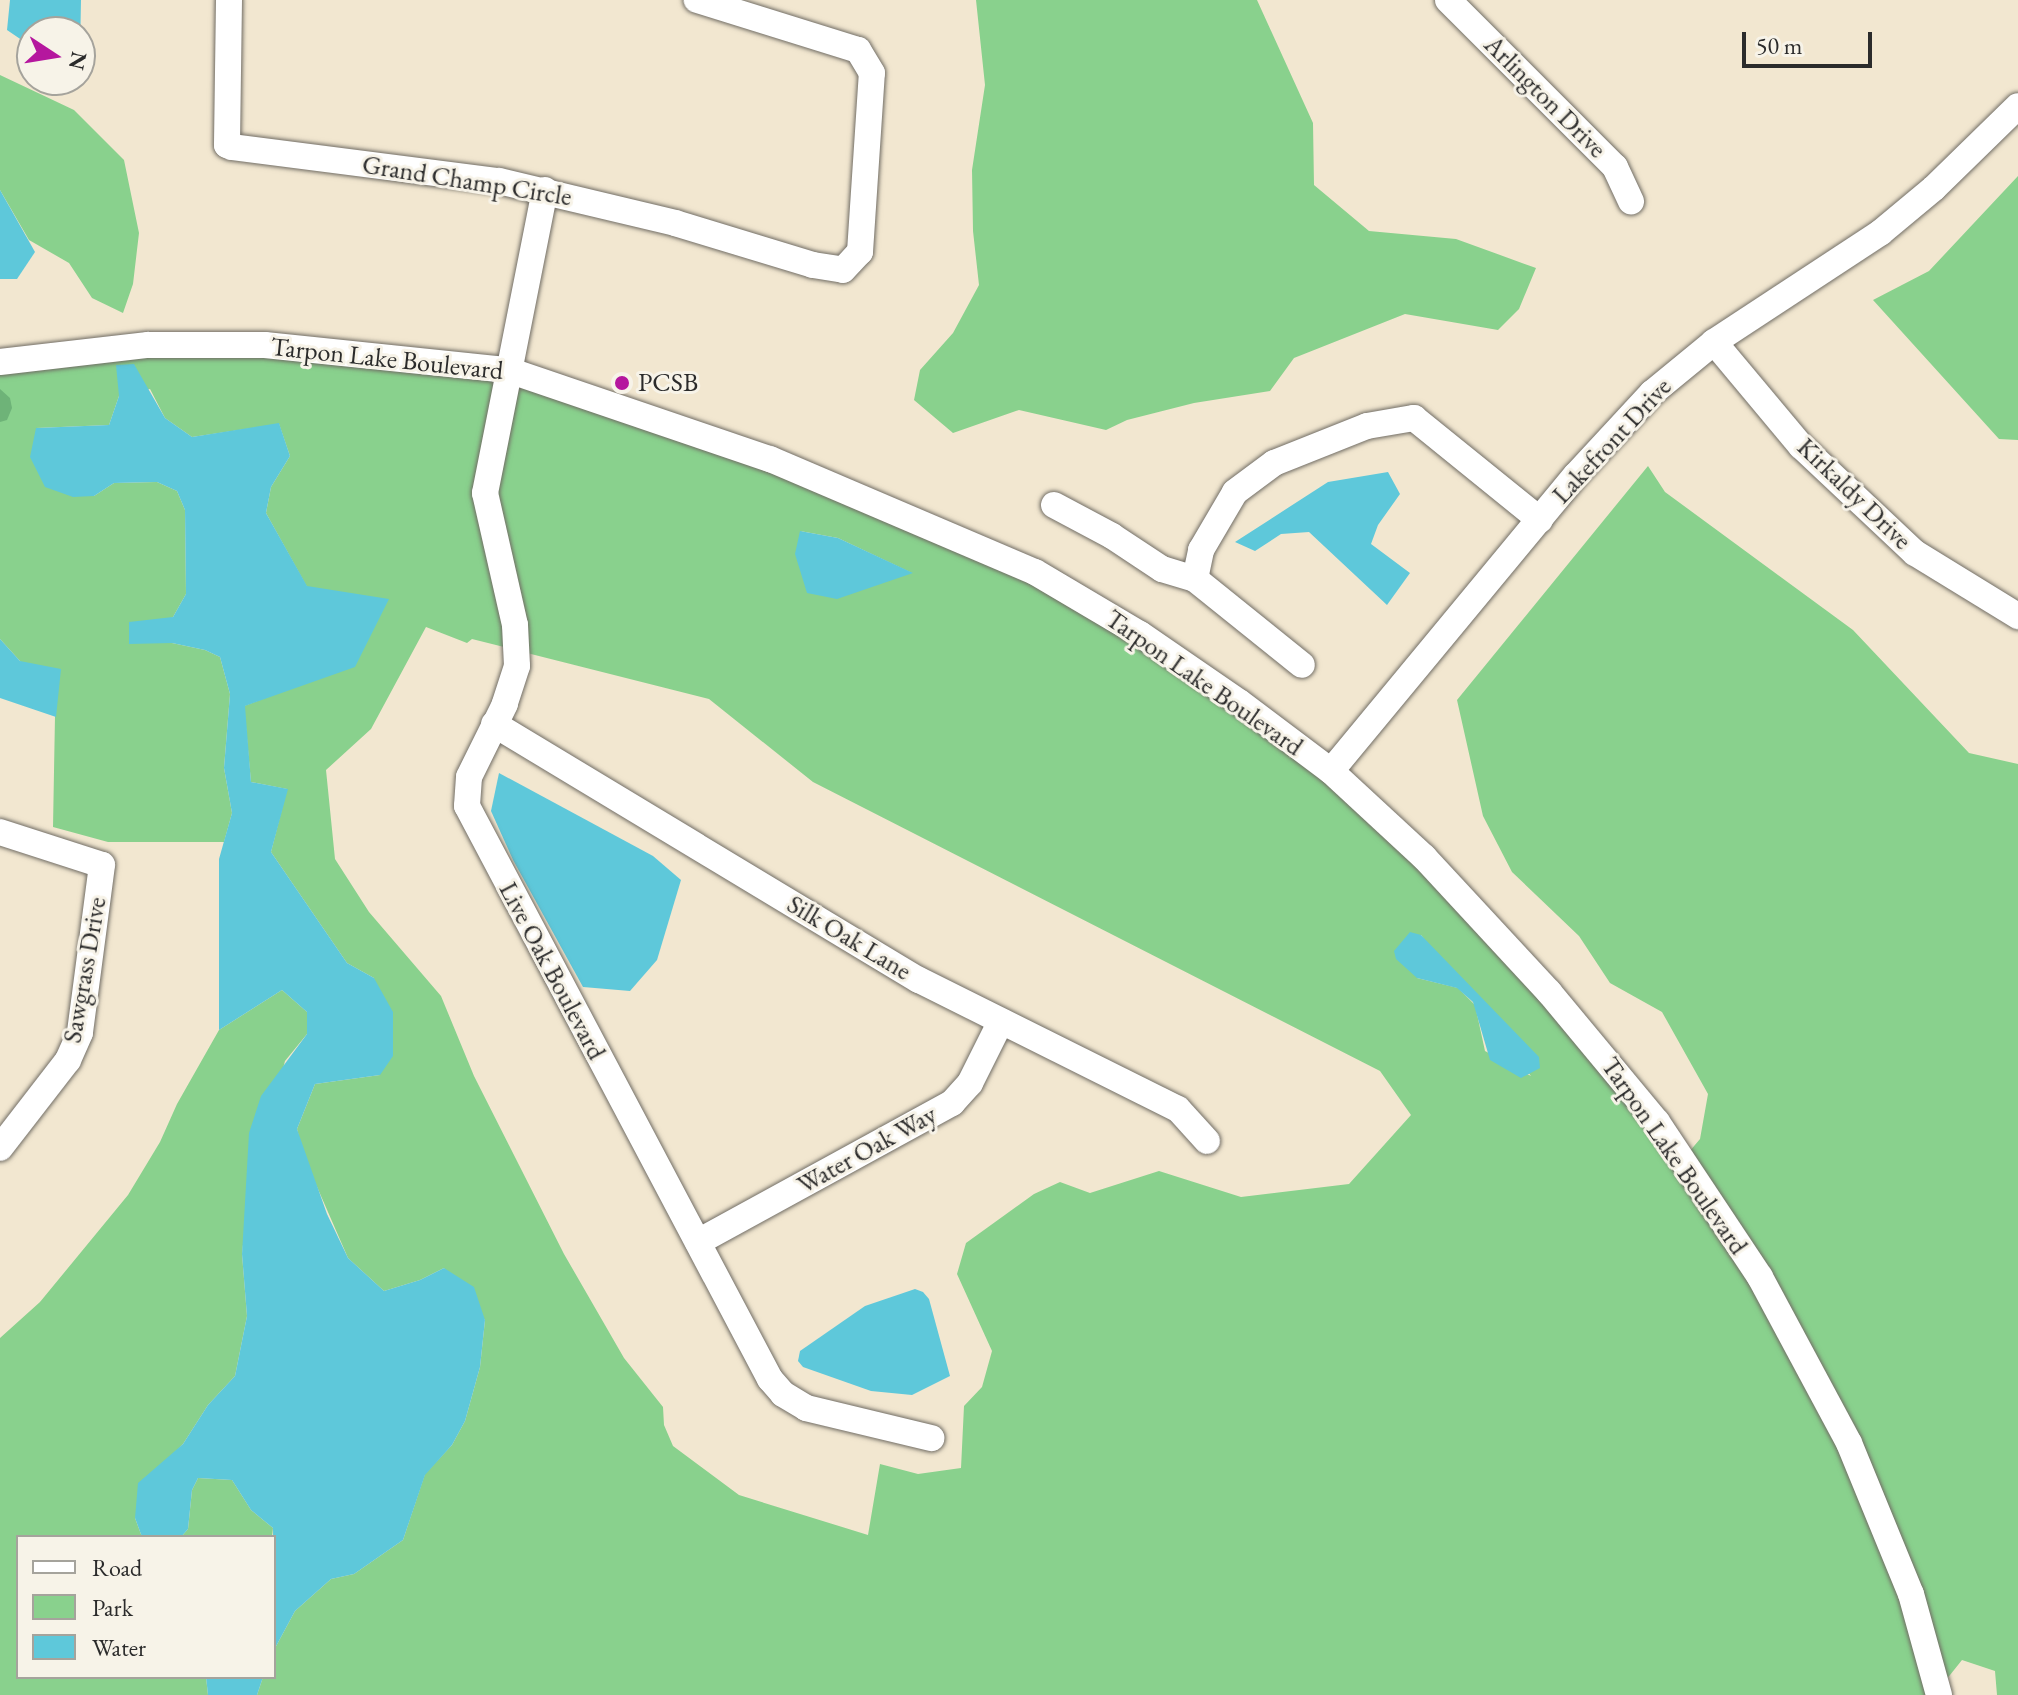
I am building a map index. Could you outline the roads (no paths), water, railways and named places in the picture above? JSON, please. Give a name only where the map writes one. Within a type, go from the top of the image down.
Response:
[{"type":"street","name":"Grand Champ Circle","points":[[229,0],[227,145],[248,151],[389,166],[545,190],[675,223],[813,265],[843,270],[860,252],[872,73],[858,50],[697,0]]},
{"type":"street","name":"Arlington Drive","points":[[1448,0],[1615,167],[1631,201]]},
{"type":"street","name":"Lakefront Drive","points":[[1331,771],[1613,432],[1652,393],[1714,342],[1880,233],[1934,188],[2018,106]]},
{"type":"street","name":"Live Oak Boulevard","points":[[545,190],[485,493],[515,625],[517,666],[512,686],[469,777],[467,806],[472,822],[770,1379],[783,1394],[806,1408],[931,1438]]},
{"type":"street","name":"Kirkaldy Drive","points":[[1714,342],[1801,446],[1915,553],[2018,616]]},
{"type":"street","name":"Tarpon Lake Boulevard","points":[[0,362],[148,345],[265,345],[508,370],[770,459],[1035,572],[1140,634],[1331,771],[1424,857],[1549,992],[1657,1122],[1760,1277],[1849,1443],[1911,1594],[1939,1695]]},
{"type":"street","points":[[1195,579],[1201,550],[1235,492],[1274,463],[1367,426],[1414,418],[1540,520]]},
{"type":"street","points":[[1054,505],[1112,536],[1162,569],[1195,579],[1302,665]]},
{"type":"street","name":"Silk Oak Lane","points":[[494,724],[919,980],[1178,1109],[1207,1141]]},
{"type":"street","name":"Sawgrass Drive","points":[[0,832],[102,865],[80,1033],[68,1060],[0,1148]]},
{"type":"street","name":"Water Oak Way","points":[[698,1242],[952,1103],[970,1083],[1001,1021]]},
{"type":"water","points":[[10,0],[81,0],[81,16],[16,16],[16,36],[7,30]]},
{"type":"water","points":[[0,190],[35,252],[17,279],[0,279]]},
{"type":"water","points":[[134,364],[165,418],[192,437],[279,423],[290,456],[271,487],[266,513],[307,586],[389,599],[355,667],[245,706],[251,782],[288,789],[271,852],[347,963],[374,978],[393,1012],[393,1056],[380,1075],[315,1084],[297,1129],[327,1214],[348,1258],[384,1291],[420,1280],[444,1268],[474,1287],[485,1320],[480,1367],[465,1421],[452,1445],[425,1475],[403,1540],[354,1574],[331,1579],[295,1611],[276,1646],[276,1535],[273,1535],[273,1528],[251,1510],[232,1480],[198,1478],[192,1490],[188,1529],[183,1535],[141,1535],[135,1518],[138,1483],[183,1444],[208,1405],[235,1376],[247,1316],[242,1254],[249,1133],[261,1096],[307,1034],[307,1012],[282,990],[219,1030],[219,859],[232,813],[224,768],[230,694],[220,657],[205,650],[172,643],[129,644],[129,622],[173,617],[186,594],[185,510],[177,491],[157,482],[114,483],[94,496],[73,497],[45,487],[30,457],[36,428],[109,425],[119,396],[116,365]]},
{"type":"water","points":[[1388,472],[1400,494],[1378,525],[1371,544],[1410,573],[1387,605],[1309,532],[1281,534],[1255,551],[1235,542],[1328,482]]},
{"type":"water","points":[[800,531],[838,538],[913,573],[837,599],[807,593],[795,554]]},
{"type":"water","points":[[0,639],[20,661],[61,669],[56,717],[0,698]]},
{"type":"water","points":[[499,773],[653,856],[681,880],[657,960],[630,991],[583,987],[513,860],[491,811]]},
{"type":"water","points":[[1410,932],[1421,935],[1539,1057],[1540,1068],[1521,1078],[1490,1060],[1473,1002],[1457,988],[1417,978],[1396,959],[1394,951]]},
{"type":"water","points":[[915,1289],[929,1299],[950,1376],[912,1395],[871,1391],[803,1367],[798,1361],[800,1351],[865,1306]]},
{"type":"water","points":[[206,1679],[262,1679],[257,1695],[208,1695]]},
{"type":"place","name":"PCSB","points":[[622,383]]}]
